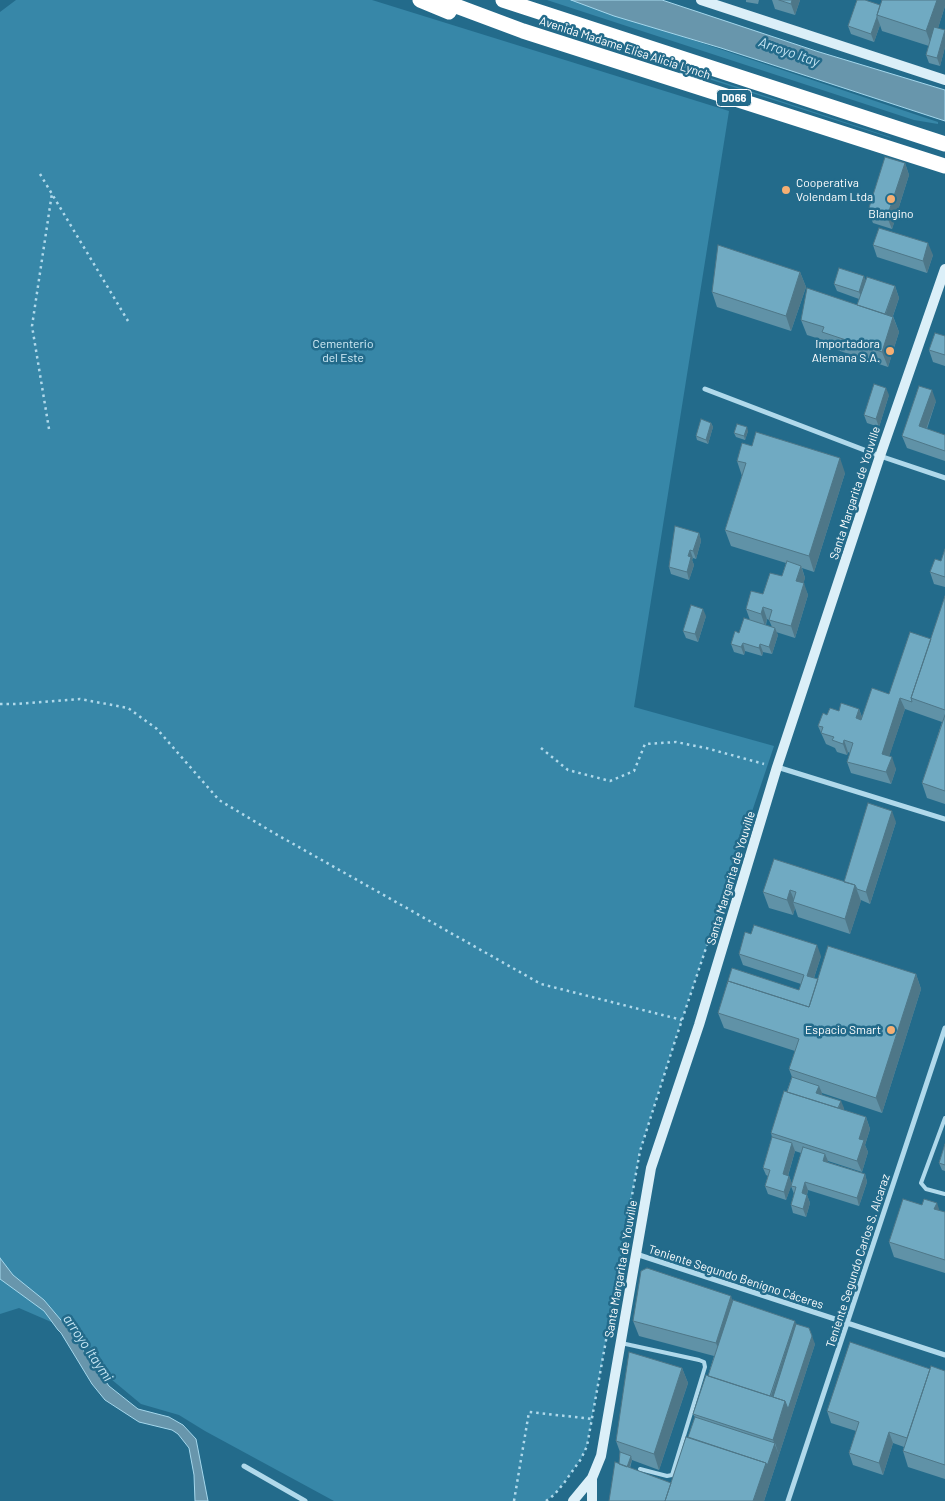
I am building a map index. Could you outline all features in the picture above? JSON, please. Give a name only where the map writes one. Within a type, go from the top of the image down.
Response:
[{"type":"highway","points":[[420,0],[458,15],[523,31]]},
{"type":"highway","name":"Avenida Madame Elisa Alicia Lynch","points":[[440,0],[523,31],[945,166]]},
{"type":"highway","name":"Avenida Madame Elisa Alicia Lynch","points":[[503,0],[942,140]]},
{"type":"street","points":[[701,0],[945,80]]},
{"type":"street","name":"Santa Margarita de Youville","points":[[574,1501],[592,1478],[601,1456],[651,1168],[699,1025],[777,768],[880,456],[945,268]]},
{"type":"street","points":[[705,389],[880,456],[945,478]]},
{"type":"street","points":[[777,768],[945,818]]},
{"type":"street","name":"Teniente Segundo Carlos S. Alcaraz","points":[[788,1501],[945,1028]]},
{"type":"street","name":"Teniente Segundo Benigno Cáceres","points":[[635,1254],[945,1354]]},
{"type":"street","points":[[244,1466],[305,1501]]},
{"type":"street","points":[[592,1478],[592,1501]]},
{"type":"lane","points":[[945,1118],[921,1183],[926,1189],[945,1194]]},
{"type":"lane","points":[[621,1343],[699,1360],[704,1362],[705,1367],[672,1475],[667,1476],[640,1469]]},
{"type":"path","points":[[40,174],[128,321]]},
{"type":"path","points":[[49,429],[32,326],[52,193]]},
{"type":"path","points":[[0,704],[80,699],[128,708],[157,729],[219,800],[542,984],[682,1020]]},
{"type":"path","points":[[541,748],[568,770],[610,781],[634,771],[645,744],[676,742],[764,764]]},
{"type":"path","points":[[514,1501],[529,1412],[593,1419]]},
{"type":"green space","name":"Cementerio del Este","points":[[16,0],[372,0],[729,111],[634,707],[774,746],[640,1151],[587,1446],[581,1459],[564,1483],[546,1501],[334,1501],[179,1415],[141,1404],[105,1374],[79,1334],[19,1308],[0,1314],[0,12]]},
{"type":"green space","points":[[547,0],[573,0],[938,122],[938,124],[914,120]]},
{"type":"green space","points":[[546,24],[890,137],[891,138],[545,26]]},
{"type":"water","name":"Arroyo Itay","points":[[571,0],[662,0],[816,51],[945,90],[945,121],[721,48],[614,16]]},
{"type":"water","points":[[683,66],[705,73],[702,81],[680,73]]},
{"type":"water","points":[[0,1258],[13,1275],[44,1300],[66,1326],[109,1386],[138,1409],[169,1417],[183,1425],[196,1439],[208,1501],[195,1501],[194,1475],[189,1448],[178,1434],[172,1430],[139,1422],[105,1400],[92,1384],[61,1333],[44,1311],[0,1279]]},
{"type":"building","points":[[779,0],[792,0],[791,4]]},
{"type":"building","points":[[857,0],[865,0],[880,5],[871,34],[848,26]]},
{"type":"building","points":[[882,0],[937,0],[926,31],[877,15]]},
{"type":"building","points":[[934,27],[945,30],[937,58],[926,55]]},
{"type":"building","points":[[885,157],[905,163],[887,217],[868,211]]},
{"type":"building","points":[[879,228],[928,243],[923,261],[873,245]]},
{"type":"building","points":[[718,245],[800,272],[786,316],[712,292]]},
{"type":"building","points":[[839,268],[864,276],[859,292],[834,284]]},
{"type":"building","points":[[867,277],[895,286],[885,314],[857,305]]},
{"type":"building","points":[[807,288],[893,317],[882,352],[822,332],[824,327],[801,320]]},
{"type":"building","points":[[935,333],[945,336],[945,355],[929,350]]},
{"type":"building","points":[[874,384],[886,388],[876,419],[864,415]]},
{"type":"building","points":[[919,386],[932,390],[919,426],[945,435],[945,451],[902,436]]},
{"type":"building","points":[[701,419],[711,423],[706,440],[696,436]]},
{"type":"building","points":[[737,424],[747,427],[744,436],[734,433]]},
{"type":"building","points":[[756,432],[840,458],[809,556],[725,530],[746,463],[737,461],[742,443],[752,446]]},
{"type":"building","points":[[675,526],[699,533],[693,551],[690,550],[688,556],[691,557],[687,572],[669,567]]},
{"type":"building","points":[[945,549],[945,577],[930,572],[935,559],[941,561]]},
{"type":"building","points":[[787,561],[801,566],[796,581],[804,583],[791,626],[769,620],[772,610],[763,607],[761,614],[746,609],[751,591],[763,594],[770,573],[782,576]]},
{"type":"building","points":[[945,596],[945,710],[911,698]]},
{"type":"building","points":[[691,605],[703,609],[695,634],[683,631]]},
{"type":"building","points":[[744,618],[775,628],[769,647],[760,644],[759,648],[743,643],[741,647],[731,644],[735,631],[739,633]]},
{"type":"building","points":[[910,632],[931,639],[911,698],[912,702],[900,698],[882,754],[892,757],[886,772],[847,762],[853,743],[844,740],[843,744],[832,740],[834,737],[821,733],[823,727],[818,726],[823,713],[827,715],[830,708],[839,711],[841,703],[859,709],[856,718],[861,720],[872,688],[889,694]]},
{"type":"building","points":[[945,715],[945,791],[922,783]]},
{"type":"building","points":[[868,803],[892,811],[866,892],[857,889],[855,885],[844,882]]},
{"type":"building","points":[[774,859],[855,885],[845,919],[793,902],[796,892],[790,890],[787,900],[763,892]]},
{"type":"building","points":[[754,925],[817,945],[807,976],[818,979],[809,1007],[728,981],[727,984],[732,968],[799,990],[804,975],[739,954],[745,932],[751,934]]},
{"type":"building","points":[[828,946],[916,974],[876,1098],[789,1069],[799,1039],[718,1013],[728,981],[809,1007]]},
{"type":"building","points":[[792,1077],[819,1086],[816,1093],[841,1101],[838,1108],[787,1092]]},
{"type":"building","points":[[784,1091],[866,1117],[859,1139],[864,1140],[857,1161],[771,1133]]},
{"type":"building","points":[[772,1137],[792,1143],[783,1174],[789,1176],[784,1192],[765,1186],[770,1170],[763,1168]]},
{"type":"building","points":[[945,1144],[945,1165],[939,1163]]},
{"type":"building","points":[[803,1147],[825,1154],[823,1161],[865,1174],[857,1198],[805,1182],[802,1193],[807,1195],[803,1209],[791,1205],[796,1187],[791,1186]]},
{"type":"building","points":[[903,1199],[922,1205],[924,1199],[937,1203],[934,1209],[945,1212],[945,1260],[889,1242]]},
{"type":"building","points":[[647,1268],[731,1296],[716,1343],[633,1321],[641,1271]]},
{"type":"building","points":[[733,1300],[795,1321],[770,1396],[708,1376]]},
{"type":"building","points":[[796,1324],[809,1328],[812,1336],[788,1409],[785,1401],[773,1397]]},
{"type":"building","points":[[850,1342],[930,1369],[907,1438],[889,1432],[879,1463],[849,1453],[859,1422],[827,1411]]},
{"type":"building","points":[[629,1352],[682,1368],[654,1454],[616,1441]]},
{"type":"building","points":[[931,1366],[945,1371],[945,1465],[903,1451]]},
{"type":"building","points":[[706,1375],[785,1401],[773,1440],[693,1414]]},
{"type":"building","points":[[695,1417],[775,1443],[767,1466],[766,1463],[688,1437]]},
{"type":"building","points":[[686,1437],[766,1463],[753,1501],[665,1501]]},
{"type":"building","points":[[620,1452],[631,1456],[627,1467],[619,1464]]},
{"type":"building","points":[[615,1462],[671,1483],[665,1501],[609,1501]]},
{"type":"place","name":"Cooperativa Volendam Ltda","points":[[786,190]]},
{"type":"place","name":"Blangino","points":[[891,199]]},
{"type":"place","name":"Importadora Alemana S.A.","points":[[890,351]]},
{"type":"place","name":"Espacio Smart","points":[[891,1030]]},
{"type":"water label","name":"arroyo Itaymi","points":[[88,1348]]}]
